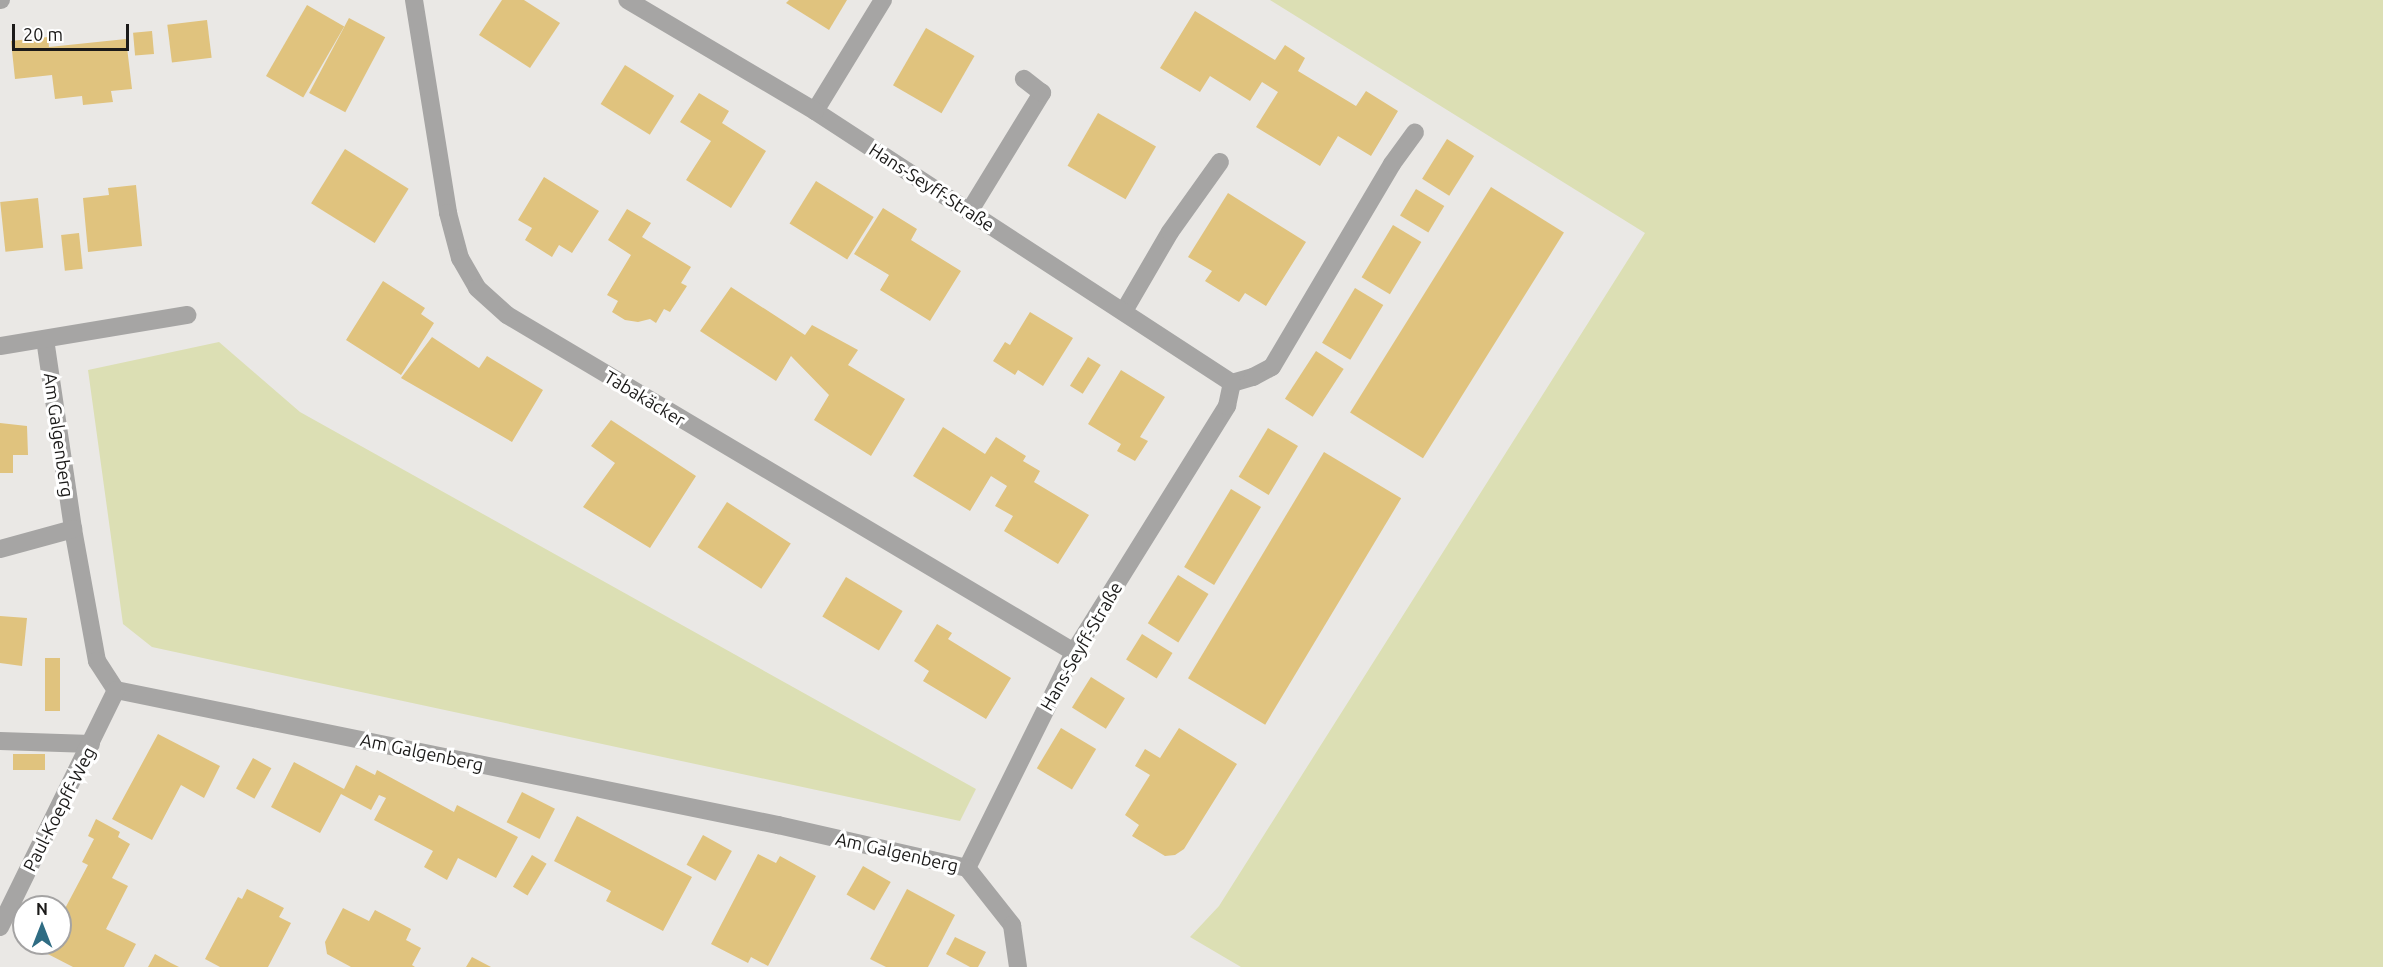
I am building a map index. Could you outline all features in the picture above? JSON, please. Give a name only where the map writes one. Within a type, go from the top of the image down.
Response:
[{"type":"street","name":"Tabakäcker","points":[[414,0],[448,213],[460,258],[477,288],[507,315],[1074,652]]},
{"type":"street","name":"Hans-Seyff-Straße","points":[[627,0],[815,111],[1232,383],[1227,406],[1074,652],[967,868]]},
{"type":"street","points":[[815,111],[883,0]]},
{"type":"street","points":[[969,212],[1042,93],[1024,79]]},
{"type":"street","points":[[1232,383],[1252,377],[1272,367],[1392,164],[1415,132]]},
{"type":"street","points":[[1124,311],[1170,232],[1220,162]]},
{"type":"street","points":[[0,346],[187,315]]},
{"type":"street","name":"Am Galgenberg","points":[[45,339],[73,529],[97,661],[116,690],[778,825],[967,868],[1012,925],[1018,967]]},
{"type":"street","points":[[0,549],[73,529]]},
{"type":"street","name":"Paul-Koepff-Weg","points":[[0,927],[116,690]]},
{"type":"street","points":[[0,741],[91,744]]},
{"type":"green space","points":[[1270,0],[2383,0],[2383,967],[1241,967],[1190,937],[1219,906],[1645,233]]},
{"type":"green space","points":[[219,342],[300,412],[976,789],[960,821],[152,647],[123,624],[88,370]]},
{"type":"building","points":[[502,0],[524,0],[560,23],[530,68],[479,35]]},
{"type":"building","points":[[789,0],[847,0],[829,30],[786,3]]},
{"type":"building","points":[[307,5],[344,26],[303,98],[266,76]]},
{"type":"building","points":[[1195,11],[1275,60],[1285,45],[1305,58],[1298,71],[1356,106],[1366,91],[1398,111],[1371,156],[1338,136],[1320,166],[1256,127],[1278,92],[1262,82],[1250,101],[1210,76],[1200,92],[1160,68]]},
{"type":"building","points":[[349,18],[385,37],[345,112],[309,93]]},
{"type":"building","points":[[207,20],[212,58],[172,63],[167,25]]},
{"type":"building","points":[[926,28],[974,56],[941,113],[893,85]]},
{"type":"building","points":[[152,31],[154,54],[135,56],[133,33]]},
{"type":"building","points":[[48,37],[49,47],[126,39],[132,89],[111,91],[113,102],[83,105],[82,96],[55,99],[52,75],[15,79],[11,41]]},
{"type":"building","points":[[625,65],[674,96],[650,135],[601,104]]},
{"type":"building","points":[[699,93],[729,111],[722,123],[766,151],[731,208],[686,180],[711,141],[680,122]]},
{"type":"building","points":[[1098,113],[1156,146],[1126,199],[1068,166]]},
{"type":"building","points":[[1447,139],[1474,156],[1449,196],[1422,179]]},
{"type":"building","points":[[345,149],[409,189],[375,243],[311,203]]},
{"type":"building","points":[[544,177],[599,211],[572,253],[559,245],[552,257],[525,240],[532,228],[518,220]]},
{"type":"building","points":[[816,181],[874,217],[847,259],[790,223]]},
{"type":"building","points":[[136,185],[142,246],[88,252],[83,198],[109,195],[108,188]]},
{"type":"building","points":[[1491,187],[1564,233],[1423,458],[1350,413]]},
{"type":"building","points":[[1416,189],[1444,206],[1428,233],[1400,216]]},
{"type":"building","points":[[1228,193],[1306,242],[1266,306],[1245,293],[1239,302],[1205,281],[1212,271],[1188,257]]},
{"type":"building","points":[[38,198],[43,248],[5,252],[0,202]]},
{"type":"building","points":[[883,208],[917,229],[911,240],[961,271],[930,321],[880,290],[889,275],[854,254]]},
{"type":"building","points":[[627,209],[651,223],[642,237],[691,267],[681,283],[687,286],[670,312],[664,309],[656,323],[650,319],[638,322],[625,320],[612,312],[618,301],[607,295],[631,255],[608,240]]},
{"type":"building","points":[[1393,225],[1421,242],[1390,294],[1362,277]]},
{"type":"building","points":[[79,233],[83,269],[65,271],[61,235]]},
{"type":"building","points":[[383,281],[425,308],[421,314],[434,323],[401,375],[346,340]]},
{"type":"building","points":[[731,287],[805,335],[812,325],[858,350],[848,365],[905,399],[871,456],[814,420],[829,395],[791,356],[776,381],[700,331]]},
{"type":"building","points":[[1355,288],[1383,305],[1350,360],[1322,343]]},
{"type":"building","points":[[1030,312],[1073,338],[1043,386],[1018,370],[1015,375],[993,361],[1005,342],[1010,345]]},
{"type":"building","points":[[432,337],[479,368],[487,356],[543,390],[512,442],[401,378]]},
{"type":"building","points":[[1316,351],[1344,369],[1313,417],[1285,399]]},
{"type":"building","points":[[1088,357],[1101,365],[1083,394],[1070,386]]},
{"type":"building","points":[[1121,370],[1165,397],[1140,437],[1148,441],[1135,461],[1117,451],[1121,444],[1088,424]]},
{"type":"building","points":[[611,420],[696,476],[650,548],[583,507],[615,463],[591,446]]},
{"type":"building","points":[[0,423],[27,426],[28,455],[13,455],[13,473],[0,473]]},
{"type":"building","points":[[943,427],[985,454],[996,437],[1026,456],[1023,461],[1040,471],[1034,482],[1089,515],[1058,564],[1004,531],[1013,516],[995,506],[1007,486],[991,476],[970,511],[913,476]]},
{"type":"building","points":[[1268,428],[1298,446],[1269,495],[1239,477]]},
{"type":"building","points":[[1324,452],[1401,498],[1265,725],[1188,678]]},
{"type":"building","points":[[1231,489],[1261,507],[1214,585],[1184,567]]},
{"type":"building","points":[[727,502],[791,543],[761,589],[698,547]]},
{"type":"building","points":[[1178,575],[1209,594],[1178,642],[1148,623]]},
{"type":"building","points":[[846,577],[903,611],[879,650],[822,616]]},
{"type":"building","points":[[0,616],[27,618],[22,666],[0,663]]},
{"type":"building","points":[[937,624],[952,633],[948,639],[1011,678],[986,719],[923,681],[929,671],[914,661]]},
{"type":"building","points":[[1142,634],[1173,653],[1157,679],[1126,659]]},
{"type":"building","points":[[45,658],[60,658],[60,711],[45,711]]},
{"type":"building","points":[[1091,677],[1125,698],[1106,729],[1072,708]]},
{"type":"building","points":[[1061,728],[1096,749],[1072,789],[1037,768]]},
{"type":"building","points":[[1179,728],[1237,764],[1184,849],[1175,855],[1165,856],[1132,836],[1139,825],[1125,815],[1150,775],[1135,766],[1145,749],[1160,758]]},
{"type":"building","points":[[158,734],[220,766],[204,798],[181,785],[152,840],[112,819]]},
{"type":"building","points":[[13,754],[45,754],[45,770],[13,770]]},
{"type":"building","points":[[253,758],[271,768],[254,799],[236,789]]},
{"type":"building","points":[[294,762],[344,789],[356,765],[375,775],[377,770],[454,812],[457,805],[518,837],[496,878],[458,858],[447,880],[424,867],[433,851],[374,820],[386,798],[379,795],[371,810],[341,794],[320,833],[271,807]]},
{"type":"building","points":[[522,792],[555,809],[540,839],[507,822]]},
{"type":"building","points":[[577,816],[692,877],[663,931],[606,901],[611,891],[554,861]]},
{"type":"building","points":[[96,819],[120,832],[118,837],[130,844],[112,878],[128,886],[106,929],[136,944],[124,967],[73,967],[50,955],[72,955],[72,895],[88,865],[82,862],[94,839],[88,836]]},
{"type":"building","points":[[703,835],[732,851],[715,881],[687,865]]},
{"type":"building","points":[[758,854],[776,863],[780,856],[816,876],[768,966],[751,957],[748,963],[711,944]]},
{"type":"building","points":[[532,855],[547,864],[528,895],[513,887]]},
{"type":"building","points":[[863,866],[891,882],[874,911],[846,895]]},
{"type":"building","points":[[247,889],[284,908],[279,917],[291,923],[268,967],[220,967],[205,959],[238,897],[242,899]]},
{"type":"building","points":[[907,889],[955,915],[928,967],[886,967],[870,959]]},
{"type":"building","points":[[343,908],[369,921],[375,910],[411,929],[406,940],[421,948],[412,965],[415,967],[351,967],[327,954],[325,942]]},
{"type":"building","points":[[955,937],[986,952],[978,967],[970,967],[946,954]]},
{"type":"building","points":[[155,954],[171,963],[179,967],[148,967]]},
{"type":"building","points":[[472,957],[491,967],[466,967]]}]
